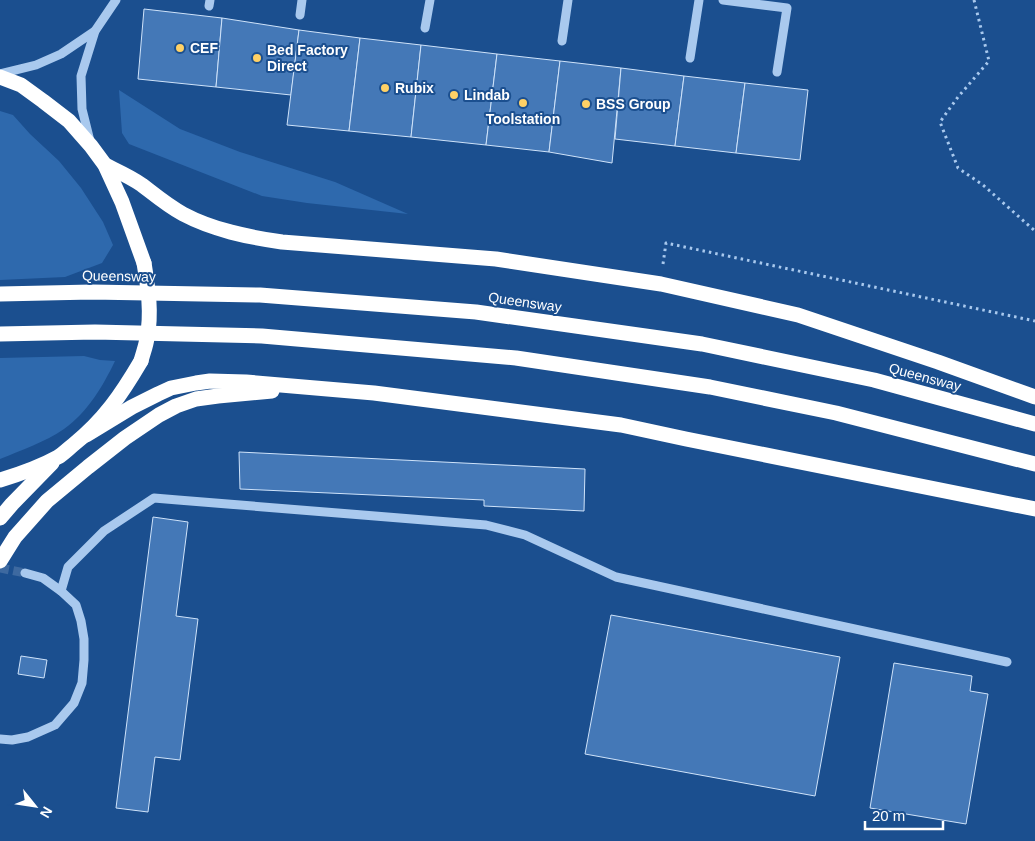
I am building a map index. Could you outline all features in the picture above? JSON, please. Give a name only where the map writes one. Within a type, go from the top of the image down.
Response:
[{"type":"highway","points":[[0,75],[21,86],[69,121],[91,146],[105,165],[122,202],[144,263],[149,315],[148,338],[141,361],[127,386],[111,408],[86,435]]},
{"type":"highway","points":[[105,165],[140,184],[181,213],[204,224],[263,239],[496,259],[661,284],[798,315],[1035,397]]},
{"type":"highway","name":"Queensway","points":[[0,294],[92,292],[260,295],[476,312],[702,344],[874,380],[1035,424]]},
{"type":"highway","points":[[0,334],[95,332],[262,336],[516,358],[710,387],[836,413],[1035,464]]},
{"type":"highway","points":[[0,518],[59,456],[86,435],[132,406],[171,388],[196,383],[246,382],[374,393],[621,425],[1035,508]]},
{"type":"highway","points":[[0,561],[15,537],[47,501],[125,438],[159,415],[176,406],[196,399],[310,388]]},
{"type":"highway","points":[[0,480],[25,472],[59,456]]},
{"type":"street","points":[[91,146],[82,109],[81,76],[95,31],[116,0]]},
{"type":"street","points":[[300,15],[302,0]]},
{"type":"street","points":[[425,28],[430,0]]},
{"type":"street","points":[[562,41],[568,0]]},
{"type":"street","points":[[690,58],[699,0]]},
{"type":"street","points":[[723,0],[787,8],[776,72]]},
{"type":"street","points":[[0,75],[36,65],[61,54],[95,31]]},
{"type":"street","points":[[61,591],[68,567],[104,531],[154,498],[486,525],[525,535],[616,577],[1007,662]]},
{"type":"street","points":[[0,739],[12,740],[28,737],[55,725],[74,703],[82,683],[84,639],[76,605],[43,578],[25,573]]},
{"type":"path","points":[[974,0],[989,62],[958,97],[940,122],[958,168],[983,185],[1035,231]]},
{"type":"path","points":[[661,284],[666,243],[1035,321]]},
{"type":"shaded area","points":[[119,90],[180,129],[240,152],[335,182],[408,214],[262,196],[129,144],[122,133]]},
{"type":"shaded area","points":[[0,111],[13,115],[59,161],[81,188],[103,222],[113,245],[102,263],[65,277],[0,280]]},
{"type":"shaded area","points":[[84,356],[115,361],[88,407],[57,434],[0,459],[0,358]]},
{"type":"building","name":"CEF","points":[[144,9],[222,18],[216,87],[138,79]]},
{"type":"building","name":"Bed Factory Direct","points":[[222,18],[299,30],[291,95],[216,87]]},
{"type":"building","points":[[299,30],[360,38],[349,131],[287,125]]},
{"type":"building","name":"Rubix","points":[[360,38],[421,45],[411,137],[349,131]]},
{"type":"building","name":"Lindab","points":[[421,45],[497,54],[486,145],[411,137]]},
{"type":"building","name":"Toolstation","points":[[497,54],[560,61],[549,152],[486,145]]},
{"type":"building","name":"BSS Group","points":[[560,61],[621,68],[612,163],[549,152]]},
{"type":"building","points":[[621,68],[684,76],[675,146],[615,139]]},
{"type":"building","points":[[684,76],[745,83],[736,153],[675,146]]},
{"type":"building","points":[[745,83],[808,90],[800,160],[736,153]]},
{"type":"building","points":[[239,452],[585,469],[584,511],[484,506],[484,500],[240,489]]},
{"type":"building","points":[[153,517],[188,522],[176,616],[198,619],[180,760],[155,757],[148,812],[116,808]]},
{"type":"building","points":[[611,615],[840,657],[815,796],[585,754]]},
{"type":"building","points":[[21,656],[47,660],[44,678],[18,674]]},
{"type":"building","points":[[894,663],[972,676],[970,691],[988,694],[966,824],[870,808]]},
{"type":"tunnel","points":[[0,568],[25,573]]},
{"type":"place","name":"CEF","points":[[180,48]]},
{"type":"place","name":"Bed Factory Direct","points":[[257,58]]},
{"type":"place","name":"Rubix","points":[[385,88]]},
{"type":"place","name":"Lindab","points":[[454,95]]},
{"type":"place","name":"Toolstation","points":[[523,103]]},
{"type":"place","name":"BSS Group","points":[[586,104]]}]
